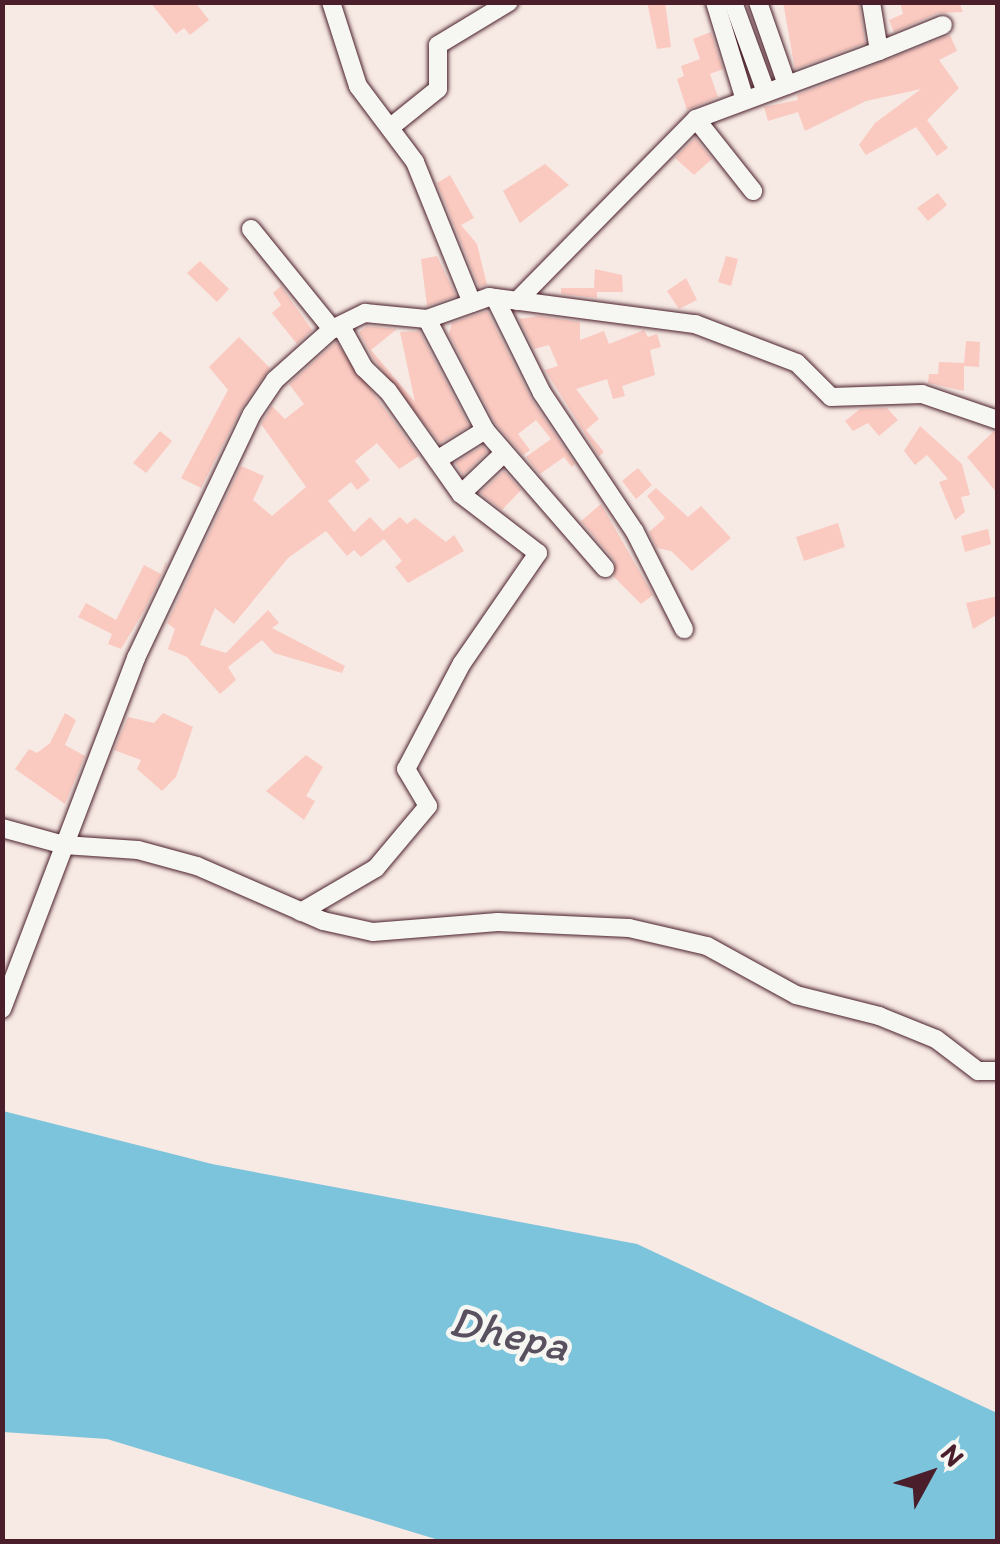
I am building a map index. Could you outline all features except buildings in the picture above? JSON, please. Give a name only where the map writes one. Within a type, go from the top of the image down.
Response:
[{"type":"street","points":[[331,2],[358,86],[392,126],[440,215],[472,303]]},
{"type":"street","points":[[392,126],[438,89],[438,45],[509,2]]},
{"type":"street","points":[[714,2],[720,36],[745,100]]},
{"type":"street","points":[[733,2],[766,92]]},
{"type":"street","points":[[758,2],[787,85]]},
{"type":"street","points":[[870,2],[879,51]]},
{"type":"street","points":[[518,301],[696,119],[943,25]]},
{"type":"street","points":[[696,119],[753,191]]},
{"type":"street","points":[[251,229],[332,329]]},
{"type":"street","points":[[495,298],[542,394],[635,532],[684,628]]},
{"type":"street","points":[[2,1009],[136,658],[252,414],[275,380],[332,329],[365,312],[427,319],[495,298],[694,324],[797,363],[830,397],[922,394],[998,420]]},
{"type":"street","points":[[427,319],[486,430],[503,454],[605,568]]},
{"type":"street","points":[[301,912],[376,868],[428,806],[406,769],[462,663],[538,553],[461,494],[364,368],[342,328],[332,329]]},
{"type":"street","points":[[438,460],[486,430]]},
{"type":"street","points":[[461,494],[503,454]]},
{"type":"street","points":[[2,828],[64,846],[138,850],[197,866],[301,912],[373,932],[498,922],[629,928],[687,942],[796,995],[878,1016],[936,1039],[978,1070],[998,1071]]},
{"type":"water","name":"Dhepa","points":[[3,1111],[212,1164],[637,1244],[997,1413],[997,1541],[442,1541],[107,1439],[3,1432]]}]
